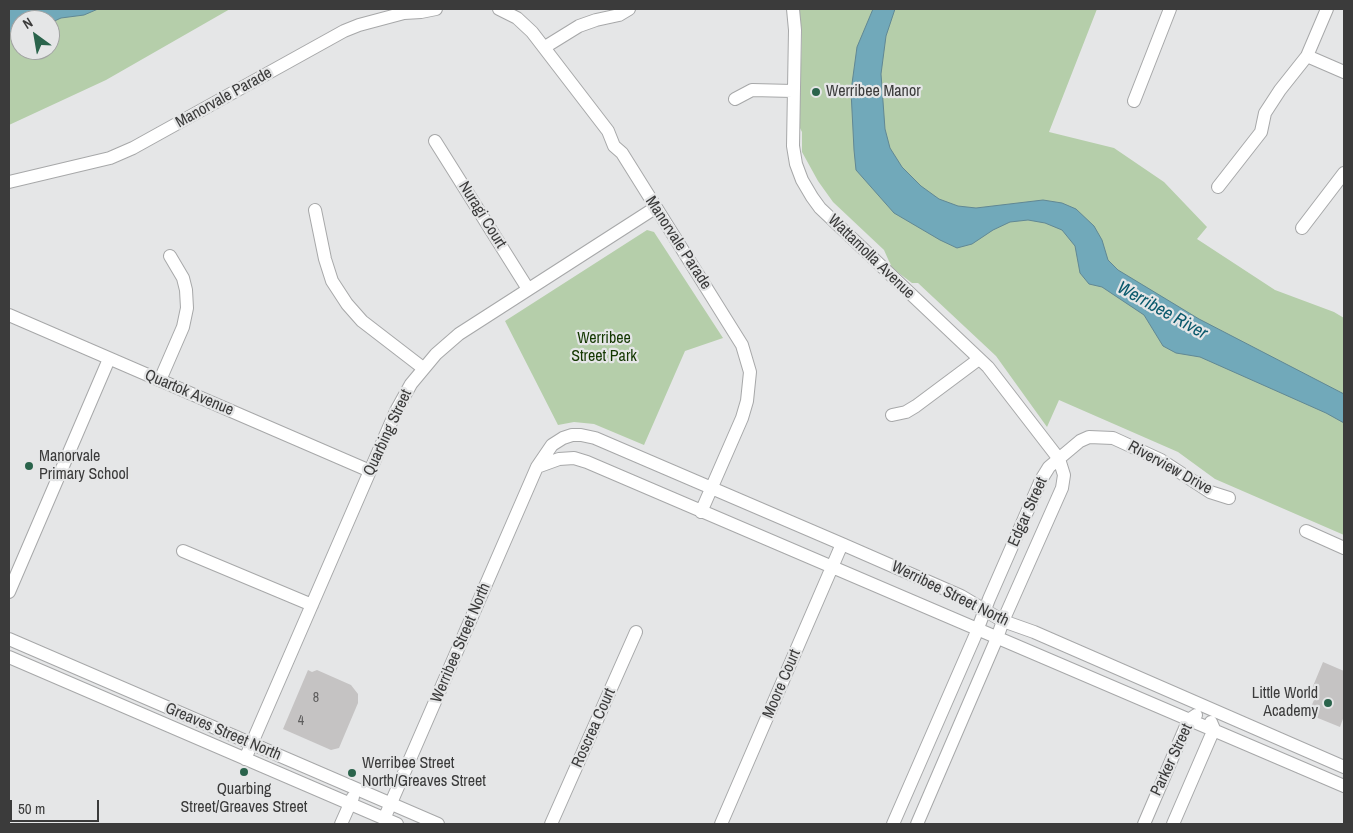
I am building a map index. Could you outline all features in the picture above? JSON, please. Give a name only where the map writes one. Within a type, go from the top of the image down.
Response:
[{"type":"street","name":"Manorvale Parade","points":[[9,182],[98,162],[122,153],[344,31],[404,13],[436,9]]},
{"type":"street","name":"Manorvale Parade","points":[[499,9],[524,24],[545,47],[610,134],[612,143],[622,153],[742,345],[750,372],[747,400],[742,418],[701,512]]},
{"type":"street","points":[[545,47],[580,26],[619,15],[630,9]]},
{"type":"street","name":"Wattamolla Avenue","points":[[793,9],[796,30],[793,146],[796,164],[802,180],[812,197],[820,208],[988,367],[1059,459]]},
{"type":"street","points":[[1134,102],[1170,9]]},
{"type":"street","points":[[1218,187],[1261,132],[1265,113],[1280,90],[1307,56],[1327,9]]},
{"type":"street","points":[[1307,56],[1344,72]]},
{"type":"street","points":[[735,99],[752,90],[793,91]]},
{"type":"street","name":"Nuragi Court","points":[[434,141],[528,289]]},
{"type":"street","points":[[1302,228],[1344,173]]},
{"type":"street","name":"Quarbing Street","points":[[245,760],[403,396],[423,368],[460,334],[655,208]]},
{"type":"street","points":[[315,210],[325,259],[332,281],[347,304],[362,321],[423,368]]},
{"type":"street","points":[[160,380],[183,327],[187,308],[183,278],[170,256]]},
{"type":"street","name":"Quartok Avenue","points":[[9,315],[370,471]]},
{"type":"street","points":[[9,592],[109,359]]},
{"type":"street","points":[[892,415],[906,412],[916,406],[979,359]]},
{"type":"street","name":"Werribee Street North","points":[[384,819],[537,467],[552,445],[563,438],[581,435],[595,438],[842,544],[961,596],[1003,621],[1034,632],[1344,767]]},
{"type":"street","name":"Riverview Drive","points":[[1059,459],[1080,441],[1089,437],[1113,438],[1161,460],[1210,492],[1229,498]]},
{"type":"street","name":"Werribee Street North","points":[[537,467],[559,459],[574,458],[1344,786]]},
{"type":"street","name":"Edgar Street","points":[[893,824],[1041,480],[1049,467],[1059,459],[1064,475],[1062,488],[917,824]]},
{"type":"street","points":[[1306,532],[1344,548]]},
{"type":"street","name":"Moore Court","points":[[721,824],[842,544]]},
{"type":"street","points":[[183,552],[312,605]]},
{"type":"street","name":"Roscrea Court","points":[[552,824],[636,632]]},
{"type":"street","name":"Greaves Street North","points":[[9,639],[438,824]]},
{"type":"street","name":"Greaves Street North","points":[[9,657],[397,824]]},
{"type":"street","name":"Parker Street","points":[[1144,824],[1190,719],[1206,708],[1214,729],[1173,824]]},
{"type":"street","points":[[341,824],[357,789]]},
{"type":"green space","points":[[9,9],[230,9],[106,80],[9,125]]},
{"type":"green space","points":[[799,9],[1097,9],[1049,132],[1114,148],[1164,182],[1207,227],[1197,239],[1275,290],[1334,312],[1344,318],[1344,535],[1215,479],[1178,452],[1059,400],[1047,427],[996,356],[918,283],[912,283],[892,268],[884,250],[833,202],[818,181],[802,152],[802,132],[799,126],[802,34]]},
{"type":"green space","name":"Werribee Street Park","points":[[647,230],[654,232],[723,338],[685,351],[644,445],[594,424],[574,422],[558,425],[505,321]]},
{"type":"water","points":[[9,9],[98,9],[84,15],[60,18],[60,10],[10,10],[9,32]]},
{"type":"water","name":"Werribee River","points":[[873,9],[895,9],[886,36],[881,74],[885,129],[890,148],[902,167],[921,186],[939,199],[958,206],[976,208],[1043,200],[1062,203],[1076,209],[1094,226],[1102,240],[1108,260],[1118,270],[1199,319],[1344,394],[1344,423],[1326,413],[1200,357],[1176,353],[1163,346],[1144,315],[1102,287],[1089,284],[1080,273],[1075,246],[1062,230],[1045,223],[1028,220],[1010,222],[993,230],[972,244],[957,248],[894,213],[856,170],[851,91],[857,47]]},
{"type":"building","name":"Little World Academy","points":[[1323,662],[1344,671],[1344,716],[1340,727],[1308,714],[1317,693],[1311,691]]},
{"type":"building","points":[[308,670],[312,672],[317,670],[351,685],[358,694],[358,703],[339,748],[331,750],[283,729]]},
{"type":"place","name":"Werribee Manor","points":[[816,92]]},
{"type":"place","name":"Manorvale Primary School","points":[[29,466]]},
{"type":"place","name":"Little World Academy","points":[[1328,703]]},
{"type":"place","name":"Quarbing Street/Greaves Street","points":[[244,772]]},
{"type":"place","name":"Werribee Street North/Greaves Street","points":[[352,773]]}]
